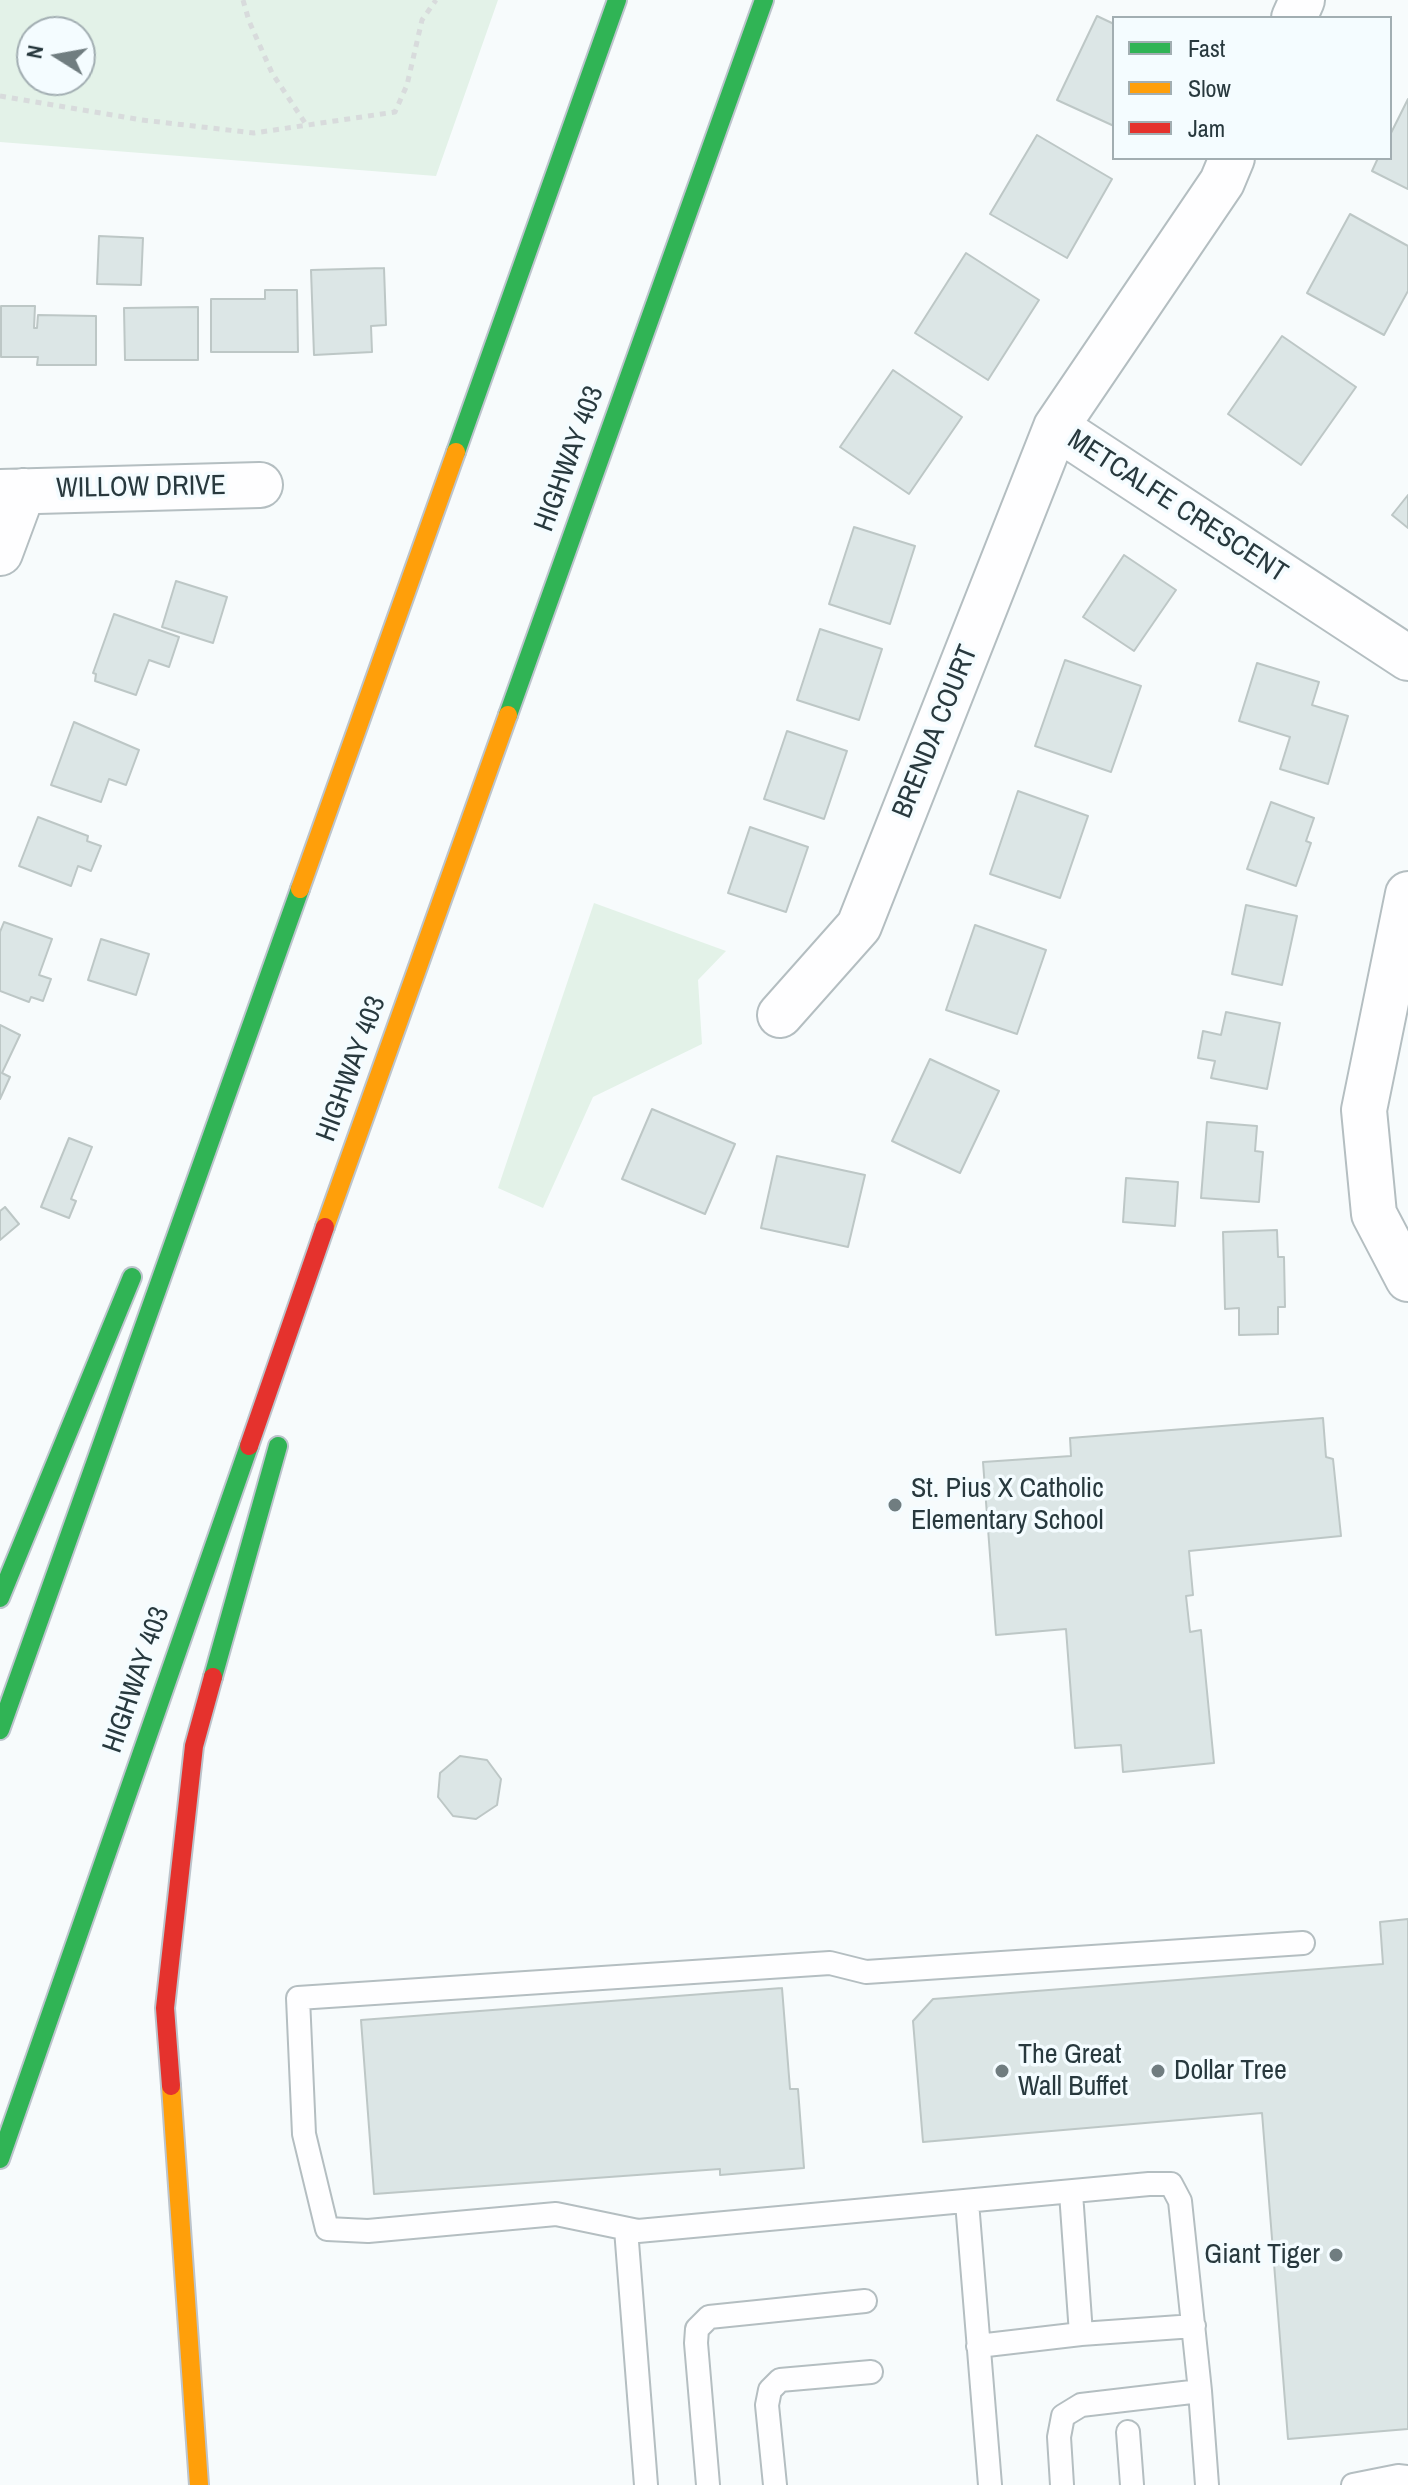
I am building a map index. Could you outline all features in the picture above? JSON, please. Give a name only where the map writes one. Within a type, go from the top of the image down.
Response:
[{"type":"highway","points":[[0,1730],[617,0]]},
{"type":"highway","name":"HIGHWAY 403","points":[[0,2159],[324,1231],[764,0]]},
{"type":"highway","points":[[189,1148],[253,1022]]},
{"type":"highway","points":[[306,1333],[324,1231]]},
{"type":"highway","points":[[0,1598],[138,1262]]},
{"type":"highway","points":[[199,2485],[165,2008],[194,1746],[284,1423]]},
{"type":"street","name":"METCALFE CRESCENT","points":[[1231,160],[1222,182],[1056,427],[1408,658]]},
{"type":"street","name":"BRENDA COURT","points":[[780,1015],[859,926],[1056,427]]},
{"type":"street","name":"WILLOW DRIVE","points":[[0,553],[11,491],[260,485]]},
{"type":"street","points":[[1408,894],[1364,1110],[1374,1214],[1408,1279]]},
{"type":"lane","points":[[1207,2485],[1180,2201],[1171,2184],[638,2231],[556,2214],[368,2231],[327,2229],[304,2134],[298,1998],[830,1963],[866,1972],[1303,1943]]},
{"type":"lane","points":[[1071,2193],[1081,2334]]},
{"type":"lane","points":[[967,2202],[990,2485]]},
{"type":"lane","points":[[626,2229],[646,2485]]},
{"type":"lane","points":[[708,2485],[697,2329],[709,2317],[865,2301]]},
{"type":"lane","points":[[978,2346],[1081,2334],[1194,2326]]},
{"type":"lane","points":[[775,2485],[767,2405],[770,2390],[780,2380],[871,2372]]},
{"type":"lane","points":[[1062,2485],[1059,2437],[1063,2416],[1081,2405],[1200,2391]]},
{"type":"lane","points":[[1128,2432],[1132,2485]]},
{"type":"lane","points":[[1353,2485],[1398,2476],[1408,2477]]},
{"type":"path","points":[[243,0],[272,73],[307,126]]},
{"type":"path","points":[[0,96],[142,120],[254,133],[395,112],[407,85],[422,20],[436,0]]},
{"type":"shaded area","points":[[0,0],[498,0],[436,176],[0,142]]},
{"type":"shaded area","points":[[594,903],[726,951],[698,980],[702,1044],[593,1097],[543,1208],[498,1188]]},
{"type":"building","points":[[1097,16],[1112,23],[1112,125],[1057,100]]},
{"type":"building","points":[[1408,99],[1408,189],[1372,171],[1377,160],[1392,160],[1392,131]]},
{"type":"building","points":[[1037,135],[1112,179],[1067,258],[990,214]]},
{"type":"building","points":[[1350,214],[1408,246],[1408,291],[1384,335],[1307,293]]},
{"type":"building","points":[[99,236],[143,238],[141,285],[97,284]]},
{"type":"building","points":[[966,253],[1039,300],[988,380],[915,333]]},
{"type":"building","points":[[384,268],[386,325],[371,326],[372,352],[314,355],[311,270]]},
{"type":"building","points":[[265,290],[297,290],[298,352],[211,352],[211,299],[265,299]]},
{"type":"building","points":[[1,306],[35,306],[34,328],[37,328],[38,315],[96,316],[96,365],[37,365],[38,357],[1,357]]},
{"type":"building","points":[[198,307],[198,360],[125,360],[124,308]]},
{"type":"building","points":[[1282,336],[1356,387],[1301,465],[1228,414]]},
{"type":"building","points":[[893,370],[962,417],[909,494],[840,447]]},
{"type":"building","points":[[1408,495],[1408,528],[1392,515]]},
{"type":"building","points":[[854,527],[915,546],[890,624],[829,604]]},
{"type":"building","points":[[1124,555],[1176,590],[1134,651],[1083,617]]},
{"type":"building","points":[[176,581],[227,597],[213,643],[162,627]]},
{"type":"building","points":[[114,614],[179,637],[169,667],[149,660],[136,695],[95,681],[96,674],[93,673]]},
{"type":"building","points":[[820,629],[882,649],[859,720],[797,700]]},
{"type":"building","points":[[1065,660],[1141,686],[1111,772],[1035,746]]},
{"type":"building","points":[[1257,663],[1319,682],[1312,705],[1348,716],[1328,784],[1280,769],[1290,737],[1239,721]]},
{"type":"building","points":[[74,722],[139,750],[126,785],[109,779],[101,802],[51,785]]},
{"type":"building","points":[[787,731],[847,751],[824,819],[764,799]]},
{"type":"building","points":[[1018,791],[1088,816],[1060,898],[990,874]]},
{"type":"building","points":[[1271,802],[1314,818],[1306,841],[1311,843],[1296,886],[1247,869]]},
{"type":"building","points":[[38,817],[88,836],[87,841],[101,846],[91,871],[78,866],[71,886],[19,866]]},
{"type":"building","points":[[750,827],[808,847],[786,912],[728,893]]},
{"type":"building","points":[[1246,905],[1297,916],[1282,985],[1232,974]]},
{"type":"building","points":[[4,922],[52,939],[39,975],[51,979],[43,1001],[31,997],[29,1002],[0,991],[0,932]]},
{"type":"building","points":[[975,925],[1046,950],[1017,1034],[946,1010]]},
{"type":"building","points":[[101,939],[149,954],[136,995],[88,980]]},
{"type":"building","points":[[1226,1012],[1280,1023],[1267,1089],[1211,1078],[1215,1061],[1198,1058],[1203,1031],[1221,1035]]},
{"type":"building","points":[[0,1025],[20,1035],[2,1073],[10,1077],[0,1099]]},
{"type":"building","points":[[930,1059],[999,1091],[960,1173],[892,1141]]},
{"type":"building","points":[[652,1109],[735,1144],[705,1214],[622,1179]]},
{"type":"building","points":[[1207,1122],[1257,1126],[1255,1151],[1263,1152],[1259,1202],[1201,1198]]},
{"type":"building","points":[[69,1138],[92,1147],[71,1199],[76,1201],[69,1218],[41,1207]]},
{"type":"building","points":[[777,1156],[865,1175],[848,1247],[761,1228]]},
{"type":"building","points":[[1126,1178],[1178,1182],[1175,1226],[1123,1222]]},
{"type":"building","points":[[5,1207],[19,1224],[0,1240],[0,1211]]},
{"type":"building","points":[[1277,1230],[1278,1257],[1284,1257],[1285,1307],[1278,1307],[1278,1334],[1239,1335],[1239,1308],[1225,1309],[1223,1232]]},
{"type":"building","points":[[1323,1418],[1326,1457],[1333,1459],[1341,1536],[1189,1551],[1193,1595],[1186,1596],[1190,1632],[1201,1630],[1214,1763],[1123,1772],[1121,1745],[1075,1748],[1066,1629],[996,1635],[983,1462],[1071,1456],[1070,1438]]},
{"type":"building","points":[[460,1756],[487,1760],[501,1779],[497,1805],[476,1819],[453,1816],[438,1797],[440,1773]]},
{"type":"building","points":[[1408,1919],[1408,2429],[1288,2439],[1262,2113],[923,2142],[913,2021],[933,1999],[1383,1964],[1380,1922]]},
{"type":"building","points":[[782,1988],[790,2089],[798,2089],[804,2168],[720,2175],[720,2169],[374,2194],[361,2020]]},
{"type":"traffic: fast","points":[[456,452],[617,0]]},
{"type":"traffic: fast","points":[[508,715],[764,0]]},
{"type":"traffic: fast","points":[[0,1730],[300,889]]},
{"type":"traffic: fast","points":[[0,1598],[132,1277]]},
{"type":"traffic: fast","points":[[0,2159],[249,1446]]},
{"type":"traffic: fast","points":[[213,1677],[278,1446]]},
{"type":"traffic: slow","points":[[300,889],[456,452]]},
{"type":"traffic: slow","points":[[325,1227],[508,715]]},
{"type":"traffic: slow","points":[[171,2086],[199,2485]]},
{"type":"traffic: jam","points":[[249,1446],[325,1227]]},
{"type":"traffic: jam","points":[[171,2086],[165,2008],[194,1746],[213,1677]]},
{"type":"place","name":"St. Pius X Catholic Elementary School","points":[[895,1505]]},
{"type":"place","name":"The Great Wall Buffet","points":[[1002,2071]]},
{"type":"place","name":"Dollar Tree","points":[[1158,2071]]},
{"type":"place","name":"Giant Tiger","points":[[1336,2255]]}]
